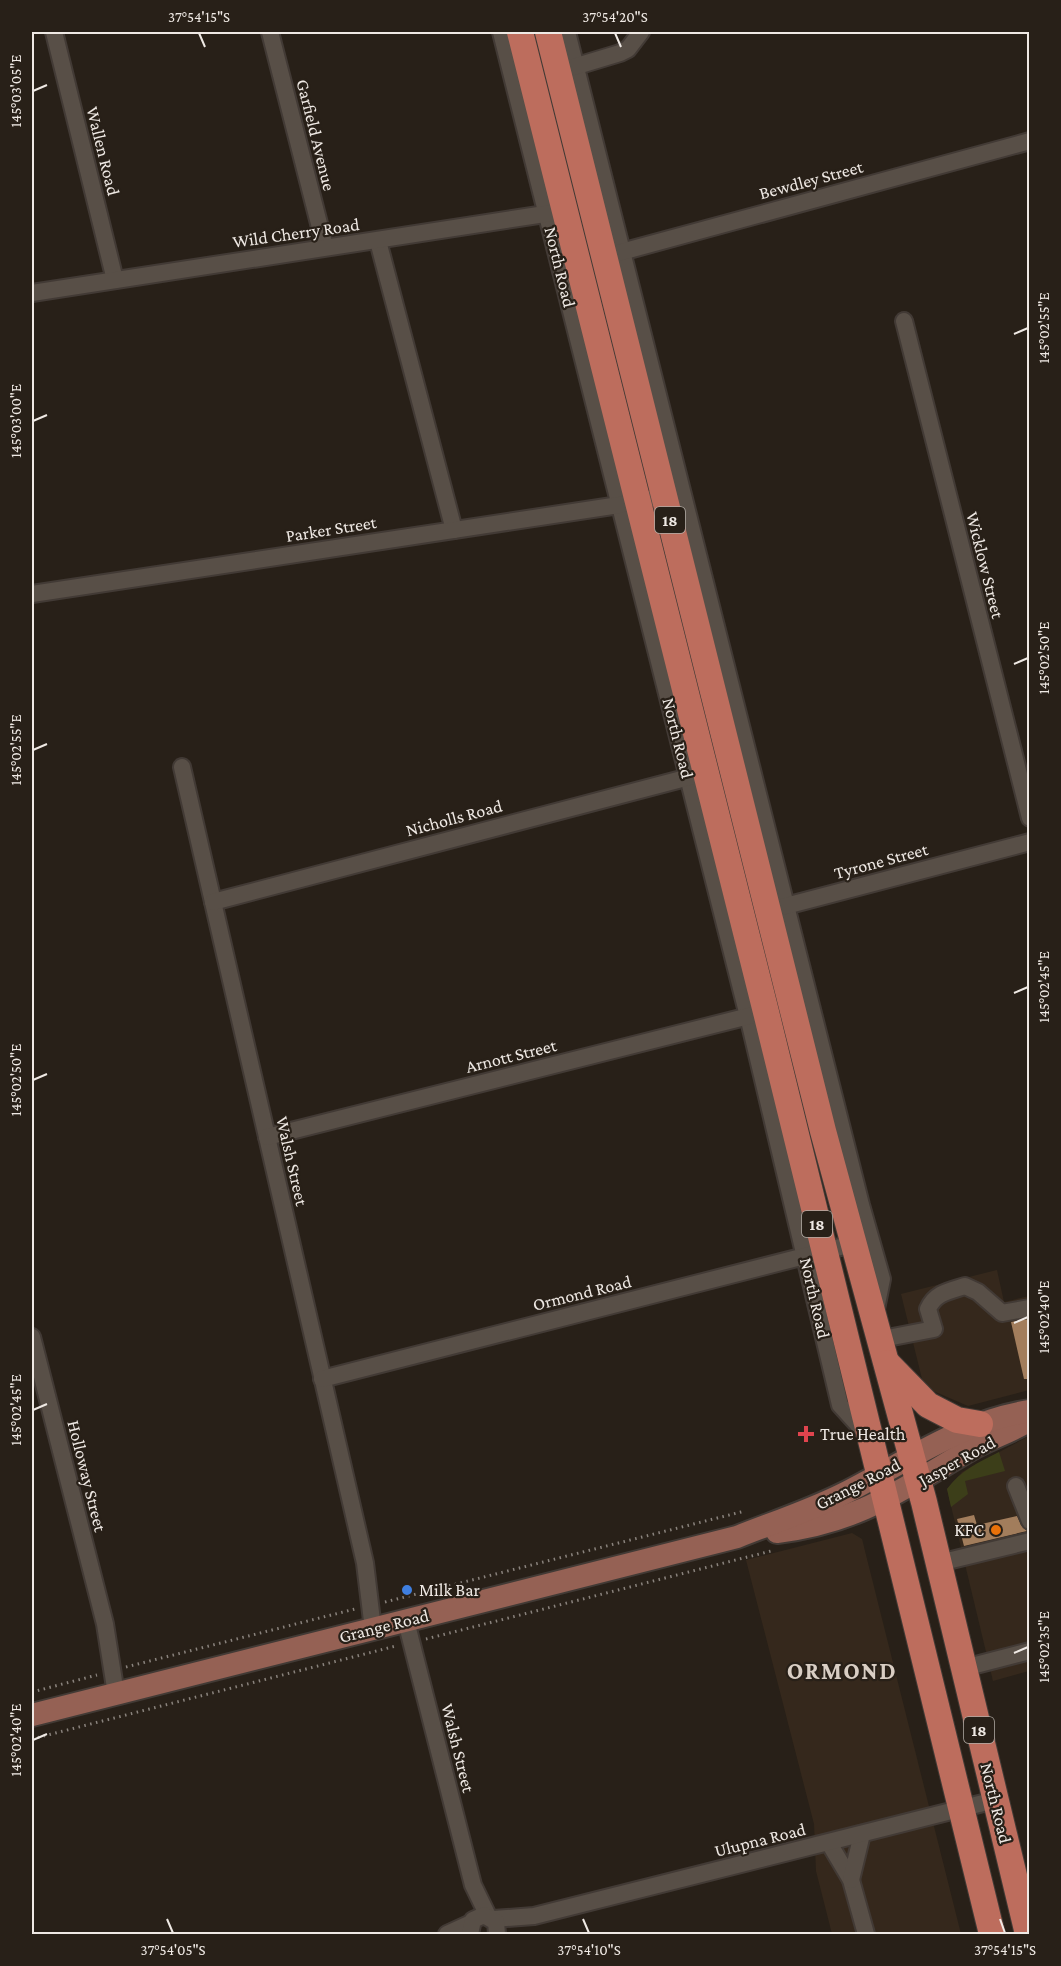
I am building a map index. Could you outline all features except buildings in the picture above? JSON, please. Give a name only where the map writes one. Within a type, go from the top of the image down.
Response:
[{"type":"highway","name":"North Road","points":[[520,32],[532,80],[556,212],[628,504],[696,775],[742,917],[757,1014],[815,1255],[878,1475],[992,1935]]},
{"type":"highway","name":"North Road","points":[[548,32],[567,69],[613,254],[664,496],[777,908],[852,1244],[941,1572],[995,1800],[1023,1887],[1028,1935]]},
{"type":"highway","points":[[878,1342],[928,1405],[957,1420],[980,1424]]},
{"type":"highway","points":[[907,1592],[941,1572]]},
{"type":"main road","name":"Jasper Road","points":[[911,1457],[980,1424],[1029,1412]]},
{"type":"main road","name":"Jasper Road","points":[[884,1501],[974,1447],[1006,1434],[1029,1420]]},
{"type":"main road","name":"Grange Road","points":[[32,1715],[122,1692],[394,1630],[737,1537],[840,1496],[911,1457]]},
{"type":"main road","name":"Grange Road","points":[[737,1537],[794,1530],[845,1518],[884,1501]]},
{"type":"street","name":"Wallen Road","points":[[54,32],[115,280]]},
{"type":"street","name":"Garfield Avenue","points":[[270,32],[325,247]]},
{"type":"street","name":"North Road","points":[[501,32],[556,212]]},
{"type":"street","name":"North Road","points":[[567,32],[567,69]]},
{"type":"street","points":[[532,80],[620,53],[628,49],[641,32]]},
{"type":"street","name":"Bewdley Street","points":[[613,254],[1029,141]]},
{"type":"street","name":"Wild Cherry Road","points":[[32,293],[556,212]]},
{"type":"street","points":[[378,241],[454,530]]},
{"type":"street","name":"North Road","points":[[613,254],[777,908],[882,1279],[878,1342]]},
{"type":"street","name":"Wicklow Street","points":[[904,321],[1029,819]]},
{"type":"street","name":"Parker Street","points":[[32,594],[628,504],[664,496]]},
{"type":"street","name":"Walsh Street","points":[[182,767],[364,1563],[375,1605],[394,1630],[484,1926]]},
{"type":"street","name":"North Road","points":[[696,775],[757,1014]]},
{"type":"street","name":"Nicholls Road","points":[[213,902],[696,775]]},
{"type":"street","name":"Tyrone Street","points":[[742,917],[1029,842]]},
{"type":"street","name":"Arnott Street","points":[[267,1137],[757,1014]]},
{"type":"street","name":"Ormond Road","points":[[322,1378],[852,1244]]},
{"type":"street","points":[[878,1342],[934,1329],[928,1310],[932,1301],[942,1293],[965,1286],[972,1288],[1002,1313],[1029,1308]]},
{"type":"street","name":"Holloway Street","points":[[32,1337],[122,1692]]},
{"type":"street","points":[[1016,1486],[1029,1521]]},
{"type":"street","points":[[941,1572],[1029,1541]]},
{"type":"street","points":[[964,1668],[1029,1651]]},
{"type":"street","name":"Ulupna Road","points":[[447,1935],[534,1916],[995,1800]]},
{"type":"street","points":[[851,1880],[862,1834]]},
{"type":"street","points":[[829,1843],[851,1880],[866,1935]]},
{"type":"path","points":[[32,1692],[755,1509]]},
{"type":"path","points":[[32,1739],[394,1630],[776,1550]]},
{"type":"shaded area","points":[[997,1270],[1004,1302],[1029,1296],[1029,1390],[968,1406],[924,1387],[901,1294]]},
{"type":"shaded area","points":[[1029,1436],[1029,1671],[993,1681],[947,1489],[962,1472]]},
{"type":"shaded area","points":[[852,1533],[862,1539],[961,1934],[832,1934],[816,1871],[814,1824],[746,1560]]},
{"type":"green space","points":[[999,1452],[1005,1471],[965,1481],[968,1494],[951,1507],[947,1489],[952,1483],[970,1468]]},
{"type":"place","name":"True Health","points":[[806,1434]]},
{"type":"place","name":"KFC","points":[[996,1530]]},
{"type":"place","name":"Milk Bar","points":[[407,1590]]},
{"type":"district","name":"ORMOND","points":[[842,1670]]}]
